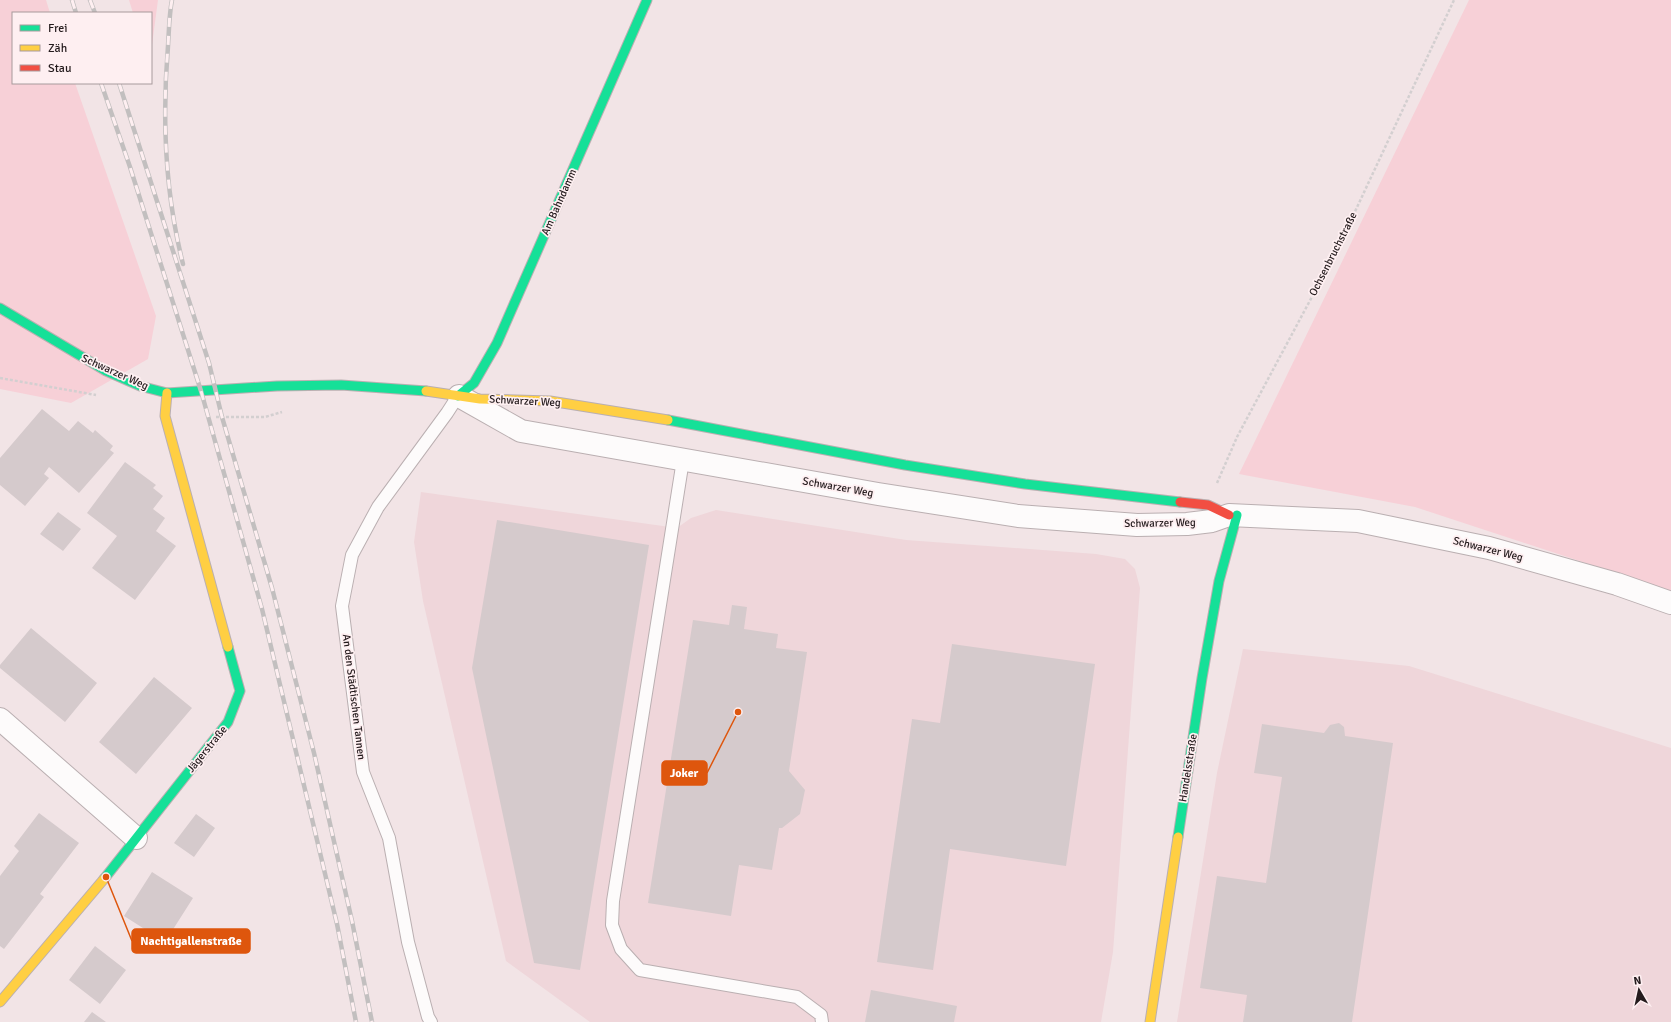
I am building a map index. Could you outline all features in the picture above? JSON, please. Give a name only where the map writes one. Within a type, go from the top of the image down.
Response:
[{"type":"street","name":"Am Bahndamm","points":[[458,396],[474,383],[497,344],[647,0]]},
{"type":"street","name":"Schwarzer Weg","points":[[0,308],[106,371],[140,386],[167,393],[277,386],[341,385],[411,389],[480,399],[550,401],[720,429],[935,470],[1025,484],[1208,505],[1233,515]]},
{"type":"street","name":"Jägerstraße","points":[[0,1002],[106,877],[228,722],[240,691],[165,416],[167,393]]},
{"type":"street","name":"Schwarzer Weg","points":[[458,396],[521,430],[878,494],[1018,516],[1136,524],[1187,524],[1212,521],[1233,515],[1358,520],[1489,548],[1617,584],[1671,603]]},
{"type":"street","name":"Handelsstraße","points":[[1150,1022],[1202,678],[1219,581],[1233,515]]},
{"type":"street","points":[[0,719],[136,838]]},
{"type":"lane","name":"An den Städtischen Tannen","points":[[431,1022],[428,1017],[408,942],[389,838],[363,772],[342,606],[352,555],[378,507],[458,396]]},
{"type":"lane","points":[[683,460],[615,885],[612,925],[621,949],[640,970],[797,997],[821,1015],[822,1022]]},
{"type":"path","name":"Ochsenbruchstraße","points":[[1208,505],[1237,438],[1337,250],[1454,0]]},
{"type":"path","points":[[0,378],[97,396]]},
{"type":"shaded area","points":[[0,0],[46,0],[50,12],[12,12],[12,84],[75,84],[156,316],[148,359],[71,403],[0,389]]},
{"type":"shaded area","points":[[129,0],[158,0],[152,45],[152,12],[133,12]]},
{"type":"shaded area","points":[[1469,0],[1671,0],[1671,591],[1415,507],[1239,474]]},
{"type":"shaded area","points":[[421,492],[677,528],[691,518],[716,510],[906,540],[1096,554],[1125,559],[1135,569],[1140,588],[1113,952],[1101,1022],[590,1022],[506,961],[423,601],[414,542]]},
{"type":"shaded area","points":[[1243,649],[1409,666],[1671,748],[1671,1022],[1177,1022],[1217,773]]},
{"type":"building","points":[[42,409],[69,431],[78,421],[93,433],[95,430],[113,446],[110,450],[114,453],[79,493],[49,467],[44,474],[49,478],[25,506],[0,485],[0,458]]},
{"type":"building","points":[[125,462],[156,485],[153,488],[163,496],[153,509],[165,518],[156,531],[176,546],[135,600],[92,568],[117,536],[87,513]]},
{"type":"building","points":[[58,512],[81,529],[63,551],[40,534]]},
{"type":"building","points":[[497,520],[649,545],[580,970],[534,963],[472,668]]},
{"type":"building","points":[[732,605],[747,607],[744,629],[778,634],[776,648],[807,652],[789,771],[805,790],[800,814],[782,828],[779,828],[772,870],[739,865],[731,916],[648,903],[693,620],[729,625]]},
{"type":"building","points":[[31,628],[97,683],[65,722],[0,668],[0,665]]},
{"type":"building","points":[[952,644],[1095,664],[1066,866],[950,849],[933,970],[877,962],[912,719],[940,723]]},
{"type":"building","points":[[154,677],[192,708],[136,774],[99,742]]},
{"type":"building","points":[[1339,723],[1344,727],[1345,736],[1393,743],[1352,1022],[1243,1022],[1247,995],[1200,988],[1217,876],[1266,883],[1282,777],[1254,773],[1262,724],[1324,733],[1330,725]]},
{"type":"building","points":[[39,813],[79,843],[40,894],[44,897],[4,949],[0,946],[0,876],[19,851],[14,846]]},
{"type":"building","points":[[196,814],[215,828],[194,857],[174,843]]},
{"type":"building","points":[[152,872],[193,898],[165,942],[124,916]]},
{"type":"building","points":[[95,946],[126,970],[100,1004],[69,980]]},
{"type":"building","points":[[871,990],[957,1006],[954,1022],[865,1022]]},
{"type":"building","points":[[92,1012],[106,1022],[84,1022]]},
{"type":"railway","points":[[72,0],[76,12]]},
{"type":"railway","points":[[90,0],[95,12]]},
{"type":"railway","points":[[172,0],[166,73],[166,155],[172,210],[183,264]]},
{"type":"railway","points":[[101,84],[130,167],[201,391],[262,609],[337,924],[356,1022]]},
{"type":"railway","points":[[119,84],[209,363],[222,417],[272,588],[314,753],[352,921],[372,1022]]},
{"type":"traffic: fast","points":[[458,396],[474,383],[497,343],[647,0]]},
{"type":"traffic: fast","points":[[0,308],[106,371],[140,386],[167,393],[277,386],[341,385],[426,391]]},
{"type":"traffic: fast","points":[[668,420],[905,465],[1025,484],[1180,502]]},
{"type":"traffic: fast","points":[[1178,837],[1202,678],[1219,581],[1237,515]]},
{"type":"traffic: fast","points":[[104,879],[228,722],[240,691],[228,647]]},
{"type":"traffic: slow","points":[[426,391],[480,399],[550,401],[668,420]]},
{"type":"traffic: slow","points":[[167,393],[165,416],[228,647]]},
{"type":"traffic: slow","points":[[1150,1022],[1178,837]]},
{"type":"traffic: slow","points":[[0,1002],[104,879]]},
{"type":"traffic: jam","points":[[1180,502],[1208,505],[1229,515]]},
{"type":"place","name":"Joker","points":[[738,712]]},
{"type":"place","name":"Nachtigallenstraße","points":[[106,877]]}]
